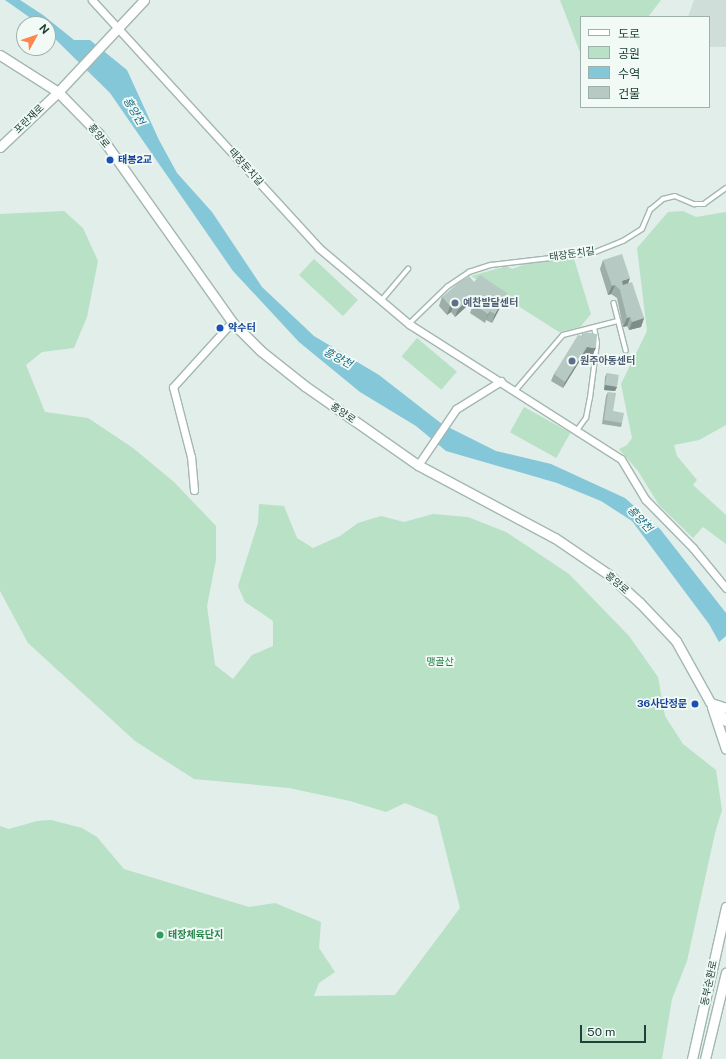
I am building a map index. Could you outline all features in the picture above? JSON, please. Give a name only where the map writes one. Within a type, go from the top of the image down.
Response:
[{"type":"street","name":"태장둔치길","points":[[92,0],[319,248],[409,324],[578,429],[622,459],[645,499],[693,548],[726,588]]},
{"type":"street","name":"포란재로","points":[[0,147],[58,92],[144,0]]},
{"type":"street","name":"흥양로","points":[[0,56],[58,92],[99,134],[232,322],[261,351],[305,386],[418,465],[555,538],[608,574],[640,603],[676,641],[710,702],[726,721]]},
{"type":"street","points":[[194,490],[191,457],[173,387],[232,322]]},
{"type":"street","points":[[418,465],[456,409],[501,381]]},
{"type":"street","points":[[710,702],[726,708]]},
{"type":"street","points":[[710,702],[726,749]]},
{"type":"street","name":"동부순환로","points":[[692,1059],[726,907]]},
{"type":"street","name":"동부순환로","points":[[705,1059],[726,972]]},
{"type":"lane","name":"태장둔치길","points":[[409,324],[447,287],[469,272],[490,265],[593,253],[623,241],[642,229],[650,210],[663,198],[675,196],[694,204],[704,204],[726,188]]},
{"type":"lane","points":[[381,301],[408,269]]},
{"type":"lane","points":[[614,303],[626,350]]},
{"type":"lane","points":[[516,390],[564,335],[618,321]]},
{"type":"lane","points":[[578,429],[586,418],[590,398],[597,343],[594,328]]},
{"type":"shaded area","points":[[694,0],[726,0],[726,47],[710,47],[710,16],[688,16]]},
{"type":"green space","points":[[560,0],[661,0],[649,16],[580,16],[580,52]]},
{"type":"green space","name":"맹골산","points":[[64,211],[83,228],[98,261],[87,317],[74,348],[42,352],[26,365],[45,412],[88,418],[133,448],[174,482],[216,526],[216,560],[207,606],[215,665],[233,679],[252,655],[273,646],[273,621],[245,602],[238,586],[258,523],[259,504],[284,506],[297,538],[313,548],[340,536],[358,523],[381,516],[404,522],[433,514],[468,517],[506,532],[569,574],[629,636],[658,677],[665,716],[683,744],[716,770],[722,810],[715,833],[687,961],[672,999],[662,1059],[0,1059],[0,826],[9,829],[37,821],[51,820],[82,828],[97,837],[124,869],[249,907],[275,903],[321,922],[319,948],[335,972],[319,983],[314,996],[395,995],[460,908],[437,816],[405,803],[386,812],[350,801],[289,788],[194,779],[135,741],[28,643],[0,591],[0,214]]},
{"type":"green space","points":[[683,211],[696,217],[726,212],[726,425],[699,440],[674,445],[677,456],[697,480],[693,485],[726,515],[726,544],[703,527],[693,538],[659,505],[638,471],[619,449],[627,445],[632,438],[621,384],[647,331],[637,248],[668,212]]},
{"type":"green space","points":[[314,259],[358,300],[343,316],[299,275]]},
{"type":"green space","points":[[574,259],[591,314],[580,327],[559,332],[471,276],[507,266],[512,269],[531,262]]},
{"type":"green space","points":[[417,338],[457,371],[441,390],[402,356]]},
{"type":"green space","points":[[524,407],[570,433],[556,458],[510,432]]},
{"type":"water","points":[[5,0],[20,0],[44,16],[28,16]]},
{"type":"water","name":"흥양천","points":[[56,25],[74,40],[90,40],[127,70],[159,140],[177,173],[212,212],[262,287],[314,336],[379,375],[442,424],[496,451],[551,464],[625,498],[660,529],[726,613],[726,636],[719,642],[709,624],[632,521],[601,501],[557,483],[446,451],[416,426],[360,392],[299,342],[233,271],[110,93],[56,40]]},
{"type":"building","points":[[622,254],[630,278],[622,281],[623,285],[632,282],[644,318],[632,322],[630,317],[627,318],[620,290],[615,285],[612,286],[603,260]]},
{"type":"building","points":[[468,275],[474,282],[480,275],[507,293],[495,314],[490,311],[488,314],[473,304],[475,300],[469,299],[458,309],[454,304],[450,306],[442,297]]},
{"type":"building","points":[[583,332],[597,334],[596,348],[587,347],[565,382],[554,374],[578,335],[583,336]]},
{"type":"building","points":[[607,373],[619,375],[617,387],[605,385]]},
{"type":"building","points":[[608,392],[616,393],[613,411],[624,413],[622,423],[604,420]]},
{"type":"place","name":"태봉2교","points":[[110,160]]},
{"type":"place","name":"예찬발달센터","points":[[455,303]]},
{"type":"place","name":"약수터","points":[[220,328]]},
{"type":"place","name":"원주아동센터","points":[[572,361]]},
{"type":"place","name":"36사단정문","points":[[695,704]]},
{"type":"place","name":"태장체육단지","points":[[160,935]]}]
